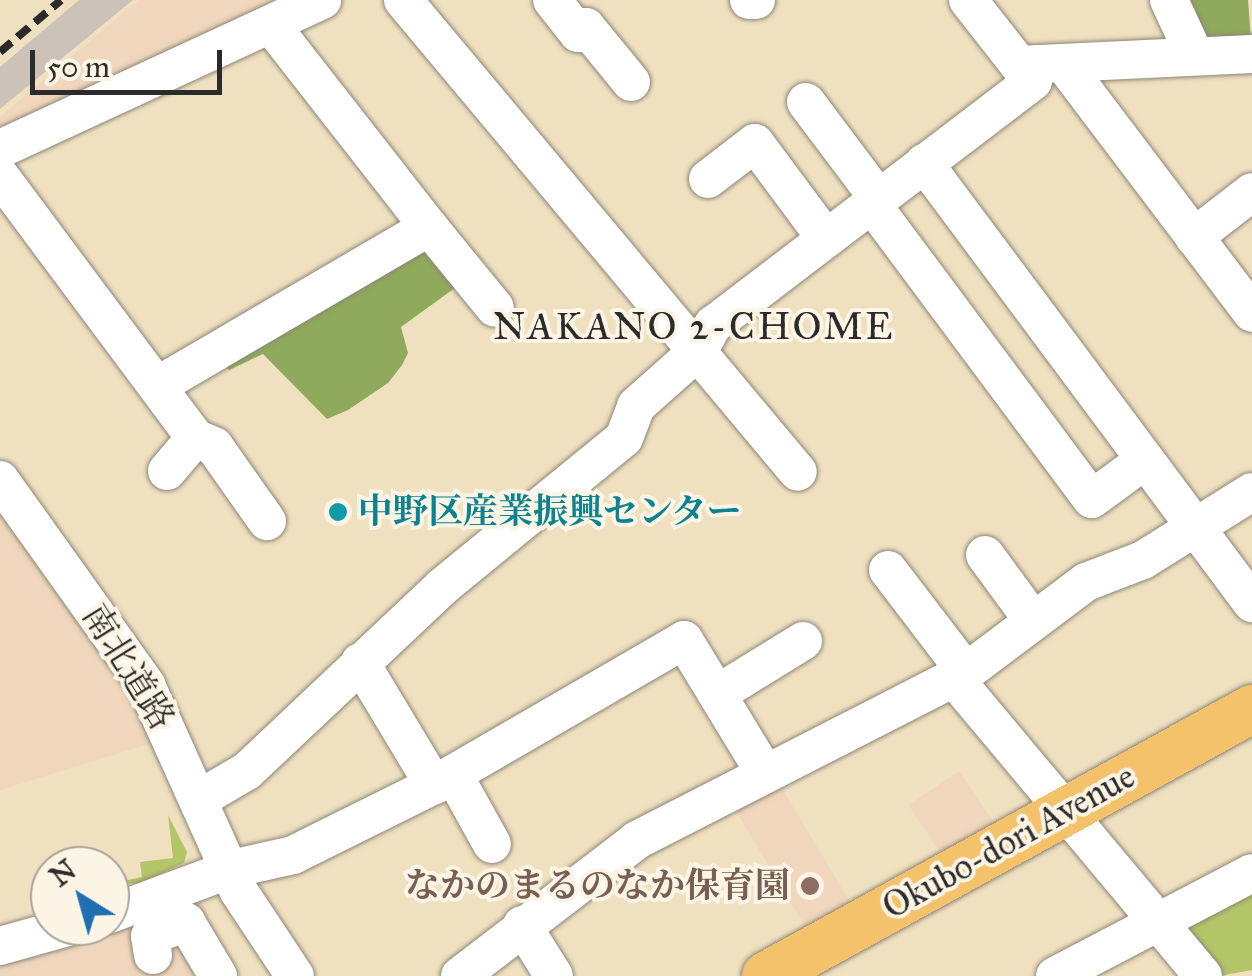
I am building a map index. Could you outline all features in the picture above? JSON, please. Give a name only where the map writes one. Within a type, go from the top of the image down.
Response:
[{"type":"main road","name":"Okubo-dori Avenue","points":[[766,976],[1252,709]]},
{"type":"street","points":[[0,149],[322,0]]},
{"type":"street","points":[[403,0],[682,339],[699,350],[798,472]]},
{"type":"street","points":[[552,0],[578,33],[586,28],[631,82]]},
{"type":"street","points":[[968,0],[1019,65],[1252,54]]},
{"type":"street","points":[[1169,0],[1194,54]]},
{"type":"street","points":[[271,26],[495,308]]},
{"type":"street","points":[[201,798],[246,771],[360,662],[624,438],[636,406],[699,350],[713,325],[824,236],[1033,81],[1050,63]]},
{"type":"street","points":[[1050,63],[1194,236],[1252,313]]},
{"type":"street","points":[[806,102],[1092,499],[1146,460]]},
{"type":"street","points":[[708,179],[756,143],[824,236]]},
{"type":"street","points":[[924,164],[1252,603]]},
{"type":"street","points":[[0,176],[195,438],[214,446],[267,521]]},
{"type":"street","points":[[1194,236],[1252,192]]},
{"type":"street","points":[[157,386],[429,228]]},
{"type":"street","points":[[167,471],[195,438]]},
{"type":"street","name":"南北道路","points":[[0,480],[131,661],[201,798],[238,890],[295,976]]},
{"type":"street","points":[[460,976],[637,840],[960,675],[1086,582],[1197,529],[1252,492]]},
{"type":"street","points":[[984,555],[1032,620]]},
{"type":"street","points":[[888,570],[960,675],[1064,812],[1203,976]]},
{"type":"street","points":[[130,907],[231,869],[292,855],[443,780],[684,640],[764,772]]},
{"type":"street","points":[[717,694],[803,641]]},
{"type":"street","points":[[360,662],[492,844]]},
{"type":"street","points":[[1055,976],[1252,873]]},
{"type":"street","points":[[153,955],[150,936],[186,922],[218,976]]},
{"type":"street","points":[[522,925],[554,976]]},
{"type":"street","points":[[0,946],[30,938]]},
{"type":"shaded area","points":[[79,0],[133,0],[0,109],[0,67]]},
{"type":"shaded area","points":[[139,0],[290,0],[0,129],[0,117]]},
{"type":"shaded area","points":[[0,512],[129,691],[152,743],[0,790]]},
{"type":"shaded area","points":[[959,771],[995,825],[945,859],[908,805]]},
{"type":"shaded area","points":[[775,777],[852,905],[808,931],[731,803]]},
{"type":"shaded area","points":[[199,894],[232,976],[0,976],[0,958],[44,946],[130,946],[130,922]]},
{"type":"green space","points":[[1180,0],[1248,0],[1252,53],[1214,50]]},
{"type":"green space","points":[[417,242],[459,285],[401,327],[408,353],[402,365],[388,383],[348,410],[327,419],[263,354],[229,370],[219,360]]},
{"type":"green space","points":[[168,815],[187,852],[184,863],[140,883],[130,883],[130,880],[142,877],[140,862],[173,858]]},
{"type":"green space","points":[[1252,885],[1252,970],[1219,976],[1181,923]]},
{"type":"railway","points":[[0,52],[61,0]]},
{"type":"place","name":"中野区産業振興センター","points":[[338,512]]},
{"type":"place","name":"なかのまるのなか保育園","points":[[810,886]]},
{"type":"district","name":"NAKANO 2-CHOME","points":[[694,327]]}]
